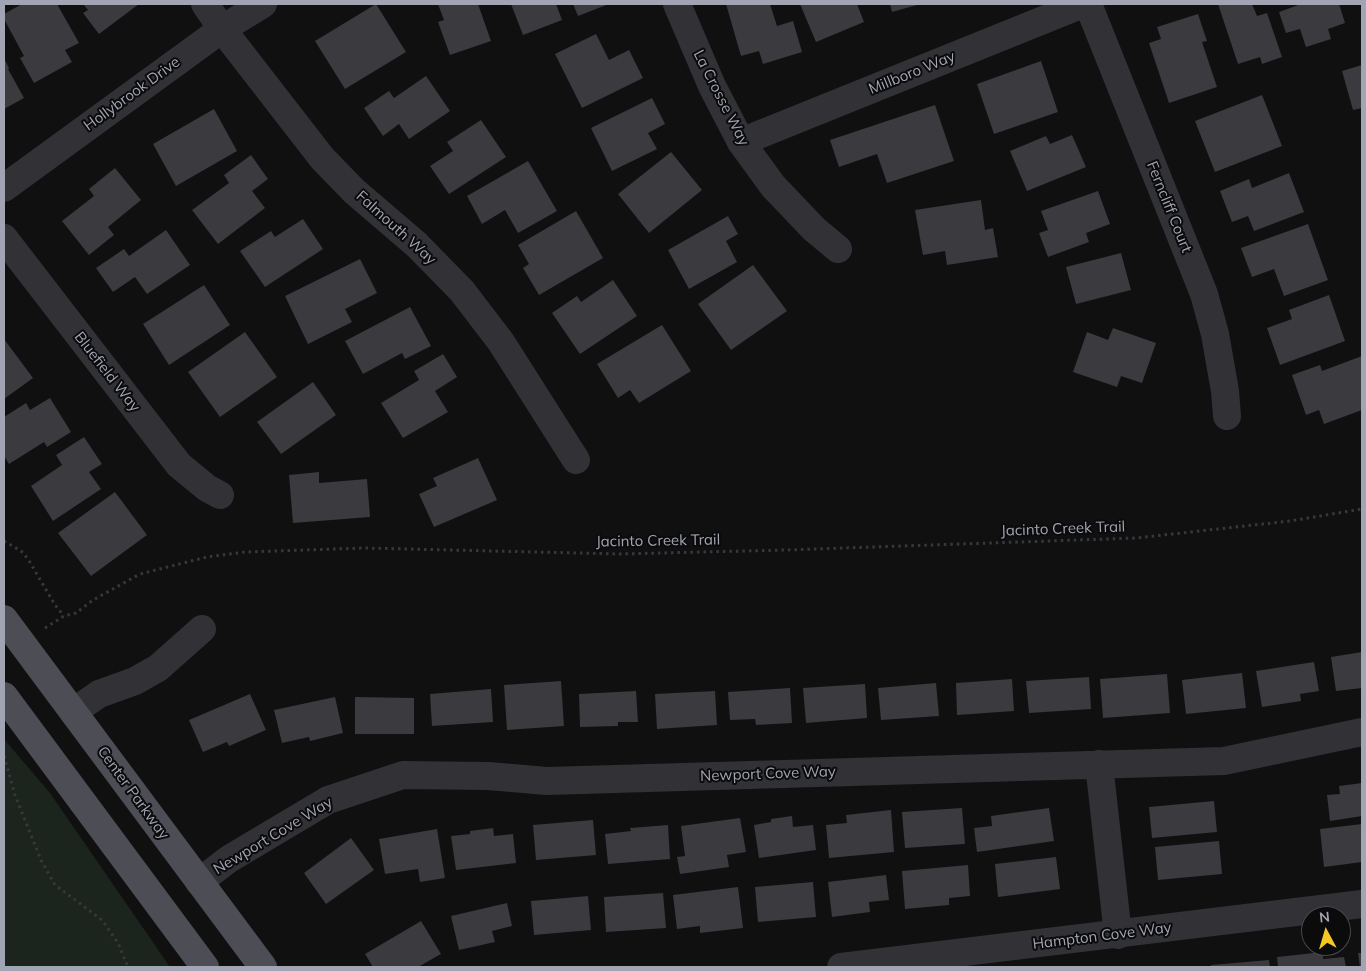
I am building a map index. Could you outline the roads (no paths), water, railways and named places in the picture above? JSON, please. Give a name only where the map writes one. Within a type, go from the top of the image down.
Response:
[{"type":"main road","name":"Center Parkway","points":[[4,619],[263,967]]},
{"type":"main road","points":[[4,696],[205,967]]},
{"type":"street","name":"Falmouth Way","points":[[205,4],[222,29],[322,158],[354,191],[417,244],[462,291],[501,342],[576,460]]},
{"type":"street","name":"Hollybrook Drive","points":[[4,188],[222,29],[263,4]]},
{"type":"street","name":"La Crosse Way","points":[[677,4],[712,86],[741,142],[773,186],[814,229],[838,249]]},
{"type":"street","name":"Millboro Way","points":[[741,142],[1083,4]]},
{"type":"street","name":"Ferncliff Court","points":[[1088,4],[1204,294],[1215,334],[1225,391],[1227,416]]},
{"type":"street","name":"Bluefield Way","points":[[4,238],[179,465],[220,496]]},
{"type":"street","points":[[73,712],[99,694],[135,681],[158,668],[202,629]]},
{"type":"street","name":"Newport Cove Way","points":[[199,882],[229,859],[328,800],[403,775],[488,776],[547,781],[1224,761],[1362,732]]},
{"type":"street","points":[[1099,764],[1118,934]]},
{"type":"street","name":"Hampton Cove Way","points":[[841,967],[1362,904]]}]
